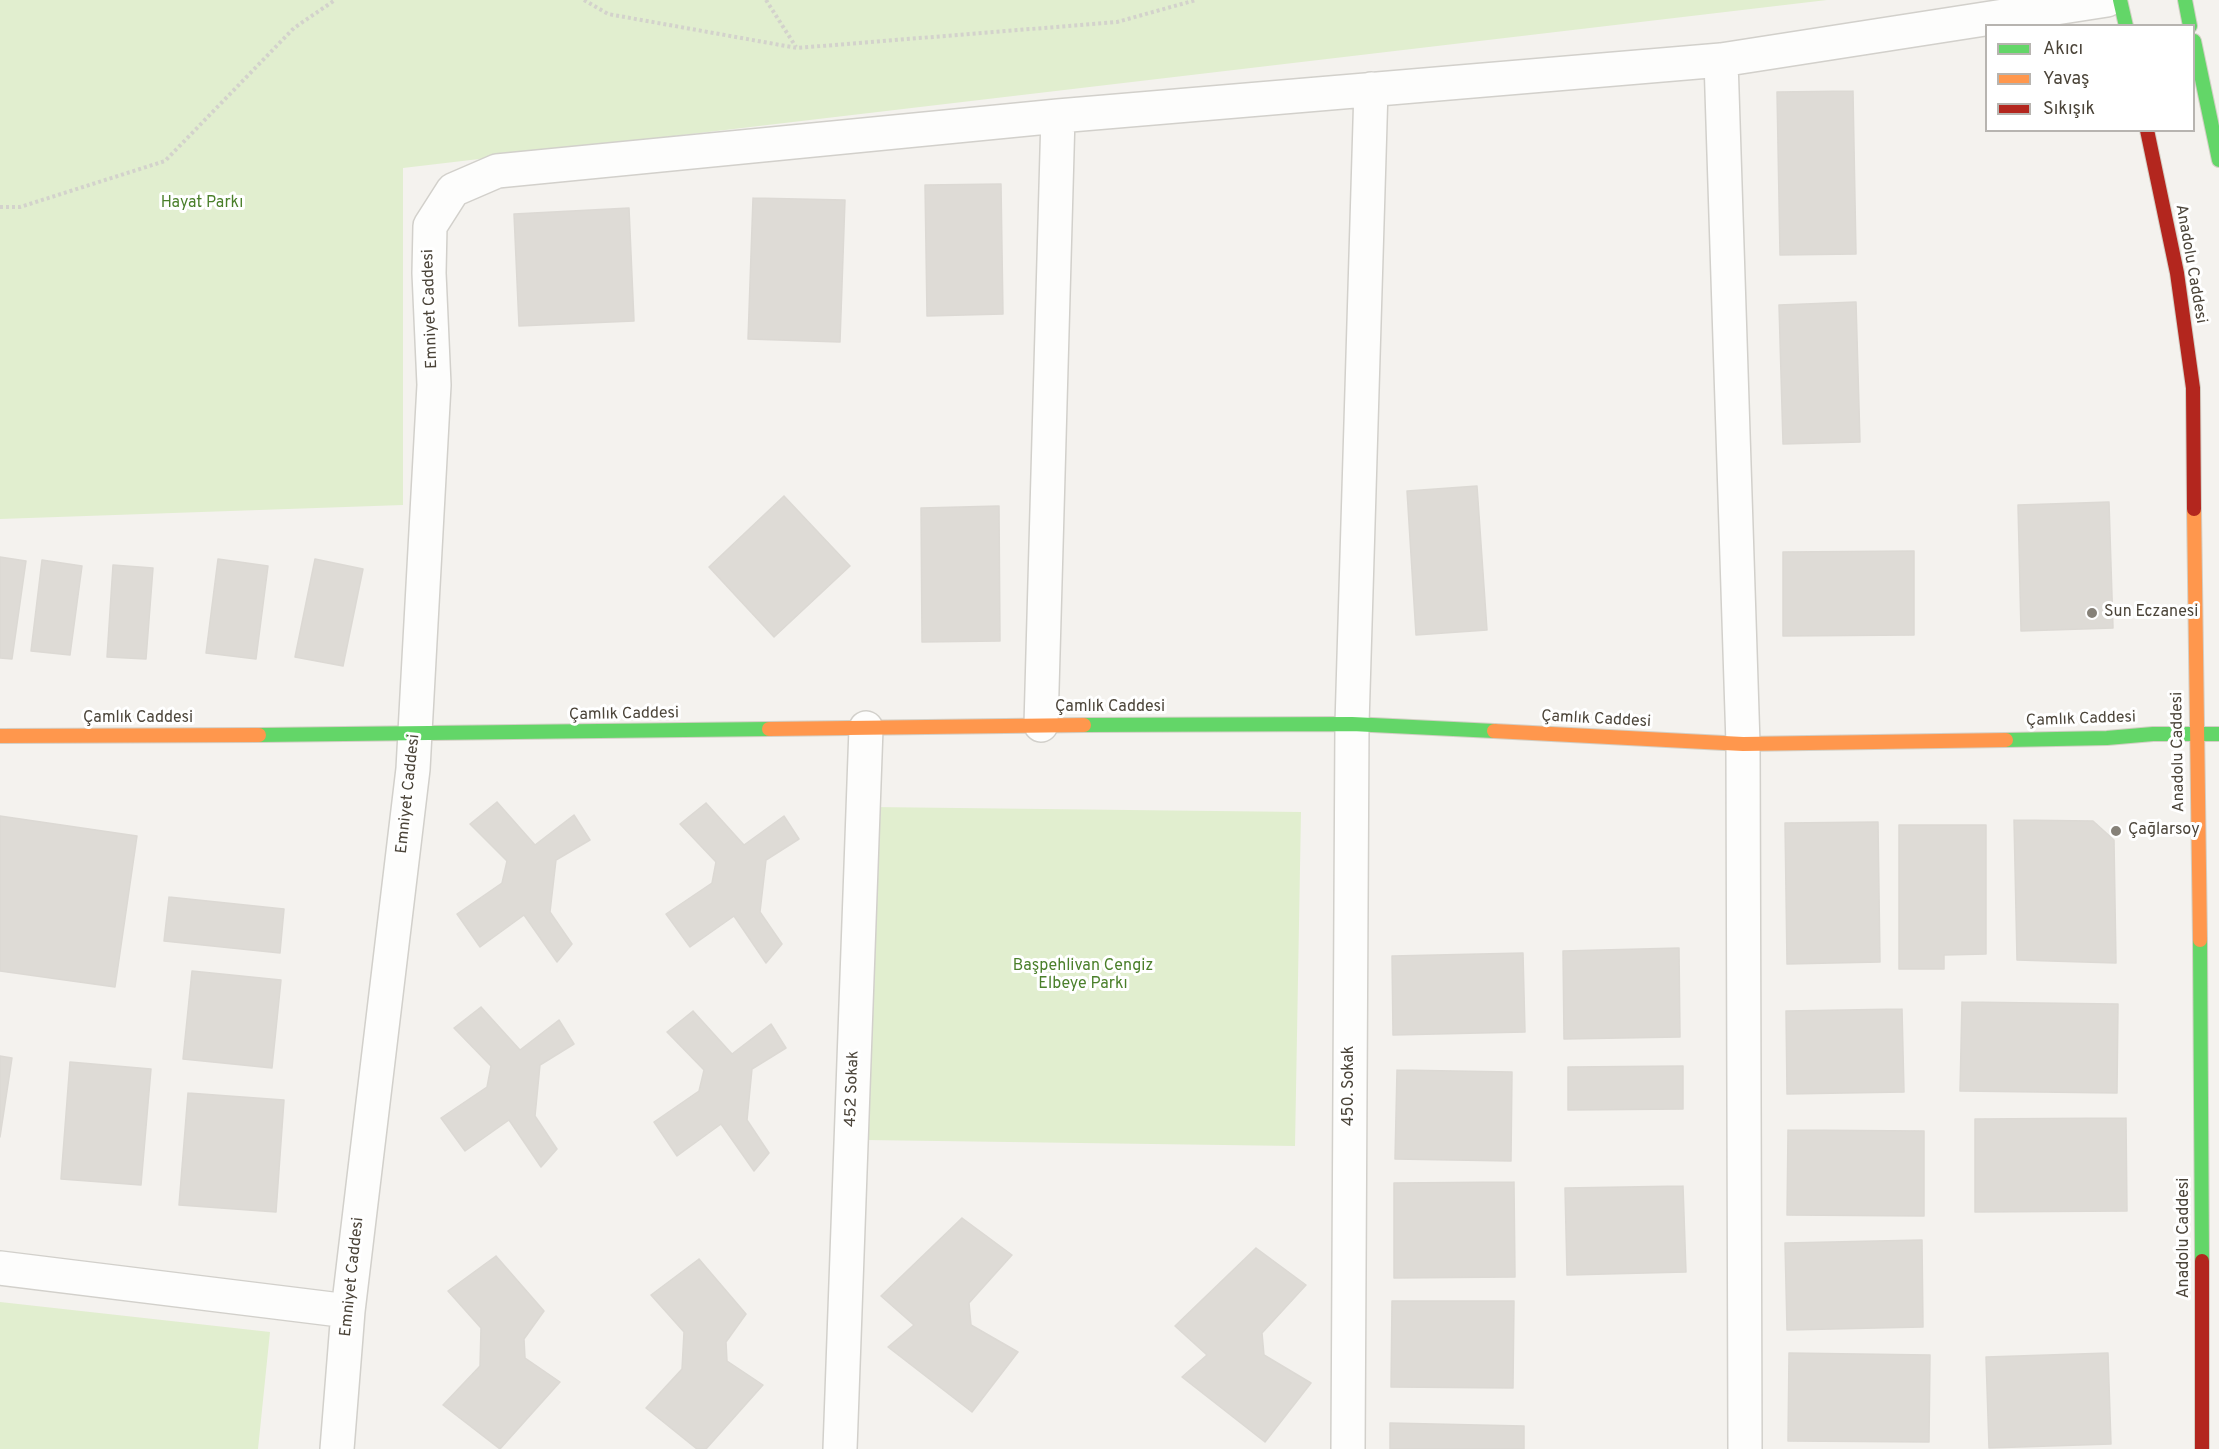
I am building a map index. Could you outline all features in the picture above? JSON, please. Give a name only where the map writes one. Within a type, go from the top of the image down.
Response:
[{"type":"street","name":"Emniyet Caddesi","points":[[337,1449],[348,1311],[416,734],[434,385],[429,273],[430,226],[453,190],[496,171],[1058,116],[1721,60],[2107,0]]},
{"type":"street","points":[[2120,0],[2126,24]]},
{"type":"street","points":[[2185,0],[2190,24]]},
{"type":"street","points":[[2195,50],[2219,160]]},
{"type":"street","points":[[1721,60],[1743,744],[1744,1449]]},
{"type":"street","name":"450. Sokak","points":[[1348,1449],[1352,724],[1371,89]]},
{"type":"street","points":[[1041,725],[1058,116]]},
{"type":"street","name":"Anadolu Caddesi","points":[[2147,132],[2177,273],[2193,388],[2202,1144],[2202,1449]]},
{"type":"street","name":"Çamlık Caddesi","points":[[0,736],[1352,724],[1743,744],[2219,734]]},
{"type":"street","name":"452 Sokak","points":[[840,1449],[866,728]]},
{"type":"street","points":[[0,1268],[348,1311]]},
{"type":"path","points":[[0,207],[20,207],[165,161],[294,28],[335,0]]},
{"type":"path","points":[[584,0],[608,14],[797,48],[1117,22],[1196,0]]},
{"type":"path","points":[[766,0],[797,48]]},
{"type":"green space","name":"Hayat Parkı","points":[[0,0],[1827,0],[403,168],[403,505],[0,519]]},
{"type":"green space","name":"Başpehlivan Cengiz Elbeye Parkı","points":[[872,807],[1301,812],[1295,1146],[866,1140]]},
{"type":"green space","points":[[0,1302],[270,1332],[258,1449],[0,1449]]},
{"type":"building","points":[[1853,91],[1856,254],[1780,255],[1777,92]]},
{"type":"building","points":[[1001,184],[1003,314],[927,316],[925,185]]},
{"type":"building","points":[[753,198],[845,200],[840,342],[748,339]]},
{"type":"building","points":[[629,208],[634,321],[519,326],[514,214]]},
{"type":"building","points":[[1856,302],[1860,442],[1783,444],[1779,305]]},
{"type":"building","points":[[1477,486],[1487,630],[1416,635],[1407,491]]},
{"type":"building","points":[[784,496],[850,566],[774,637],[709,567]]},
{"type":"building","points":[[2109,502],[2113,628],[2021,631],[2018,505]]},
{"type":"building","points":[[999,506],[1000,641],[922,642],[921,508]]},
{"type":"building","points":[[1914,551],[1914,635],[1783,636],[1783,552]]},
{"type":"building","points":[[0,557],[26,561],[12,659],[0,658]]},
{"type":"building","points":[[218,559],[268,566],[256,659],[206,653]]},
{"type":"building","points":[[315,559],[363,569],[343,666],[295,657]]},
{"type":"building","points":[[42,560],[82,566],[70,655],[31,651]]},
{"type":"building","points":[[113,565],[153,568],[146,659],[107,657]]},
{"type":"building","points":[[497,802],[535,845],[574,815],[590,840],[556,860],[550,912],[572,944],[557,962],[524,915],[480,947],[457,914],[502,883],[507,861],[470,824]]},
{"type":"building","points":[[706,803],[744,845],[784,816],[799,839],[766,860],[760,912],[782,944],[766,963],[734,916],[690,947],[666,914],[712,883],[716,862],[680,824]]},
{"type":"building","points":[[0,816],[137,836],[115,987],[0,971]]},
{"type":"building","points":[[2014,820],[2093,821],[2114,840],[2116,963],[2017,960]]},
{"type":"building","points":[[1878,822],[1880,962],[1787,964],[1785,823]]},
{"type":"building","points":[[1899,825],[1986,825],[1986,954],[1944,955],[1944,969],[1899,969]]},
{"type":"building","points":[[169,897],[284,909],[280,953],[164,941]]},
{"type":"building","points":[[1679,948],[1680,1037],[1564,1039],[1563,951]]},
{"type":"building","points":[[1523,953],[1525,1032],[1393,1035],[1392,956]]},
{"type":"building","points":[[192,971],[281,980],[272,1068],[183,1059]]},
{"type":"building","points":[[1962,1002],[2118,1004],[2117,1093],[1960,1091]]},
{"type":"building","points":[[481,1007],[520,1050],[559,1020],[574,1044],[540,1065],[535,1116],[557,1149],[541,1167],[509,1120],[465,1151],[441,1118],[487,1087],[491,1066],[454,1028]]},
{"type":"building","points":[[1902,1009],[1904,1092],[1787,1094],[1786,1011]]},
{"type":"building","points":[[693,1011],[732,1054],[771,1024],[786,1048],[752,1069],[747,1120],[769,1153],[754,1171],[721,1124],[677,1156],[654,1122],[699,1091],[704,1070],[667,1032]]},
{"type":"building","points":[[0,1056],[12,1058],[0,1137]]},
{"type":"building","points":[[70,1062],[151,1069],[141,1185],[61,1179]]},
{"type":"building","points":[[1683,1066],[1683,1109],[1568,1110],[1568,1067]]},
{"type":"building","points":[[1397,1070],[1512,1072],[1511,1161],[1395,1159]]},
{"type":"building","points":[[188,1093],[284,1100],[276,1212],[179,1205]]},
{"type":"building","points":[[2126,1118],[2127,1211],[1975,1212],[1975,1119]]},
{"type":"building","points":[[1788,1130],[1924,1131],[1924,1216],[1787,1215]]},
{"type":"building","points":[[1514,1182],[1515,1277],[1394,1278],[1394,1183]]},
{"type":"building","points":[[1683,1186],[1686,1272],[1567,1275],[1565,1188]]},
{"type":"building","points":[[962,1218],[1012,1255],[969,1303],[971,1325],[1018,1352],[972,1412],[888,1347],[914,1325],[881,1296]]},
{"type":"building","points":[[1922,1240],[1923,1327],[1787,1330],[1785,1243]]},
{"type":"building","points":[[1256,1248],[1306,1285],[1262,1333],[1264,1355],[1311,1383],[1265,1442],[1182,1377],[1207,1355],[1175,1326]]},
{"type":"building","points":[[496,1256],[544,1311],[524,1339],[525,1358],[560,1382],[500,1449],[443,1405],[480,1366],[481,1328],[448,1291]]},
{"type":"building","points":[[699,1259],[746,1314],[726,1342],[727,1361],[763,1385],[706,1449],[697,1449],[646,1408],[682,1369],[684,1332],[651,1295]]},
{"type":"building","points":[[1392,1301],[1514,1301],[1513,1388],[1391,1387]]},
{"type":"building","points":[[1789,1353],[1930,1355],[1929,1442],[1788,1441]]},
{"type":"building","points":[[2108,1353],[2111,1444],[1989,1448],[1986,1357]]},
{"type":"building","points":[[1390,1423],[1524,1426],[1524,1449],[1390,1449]]},
{"type":"traffic: fast","points":[[2120,0],[2126,24]]},
{"type":"traffic: fast","points":[[2185,0],[2190,24]]},
{"type":"traffic: fast","points":[[2195,46],[2219,160]]},
{"type":"traffic: fast","points":[[1084,725],[1352,724],[1494,731]]},
{"type":"traffic: fast","points":[[259,735],[769,729]]},
{"type":"traffic: fast","points":[[2006,740],[2107,738],[2153,734],[2219,734]]},
{"type":"traffic: fast","points":[[2200,940],[2202,1261]]},
{"type":"traffic: slow","points":[[2194,509],[2200,940]]},
{"type":"traffic: slow","points":[[769,729],[1084,725]]},
{"type":"traffic: slow","points":[[1494,731],[1743,744],[2006,740]]},
{"type":"traffic: slow","points":[[0,736],[259,735]]},
{"type":"traffic: jam","points":[[2147,132],[2177,273],[2193,388],[2194,509]]},
{"type":"traffic: jam","points":[[2202,1261],[2202,1449]]},
{"type":"place","name":"Sun Eczanesi","points":[[2092,613]]},
{"type":"place","name":"Çağlarsoy","points":[[2116,831]]}]
